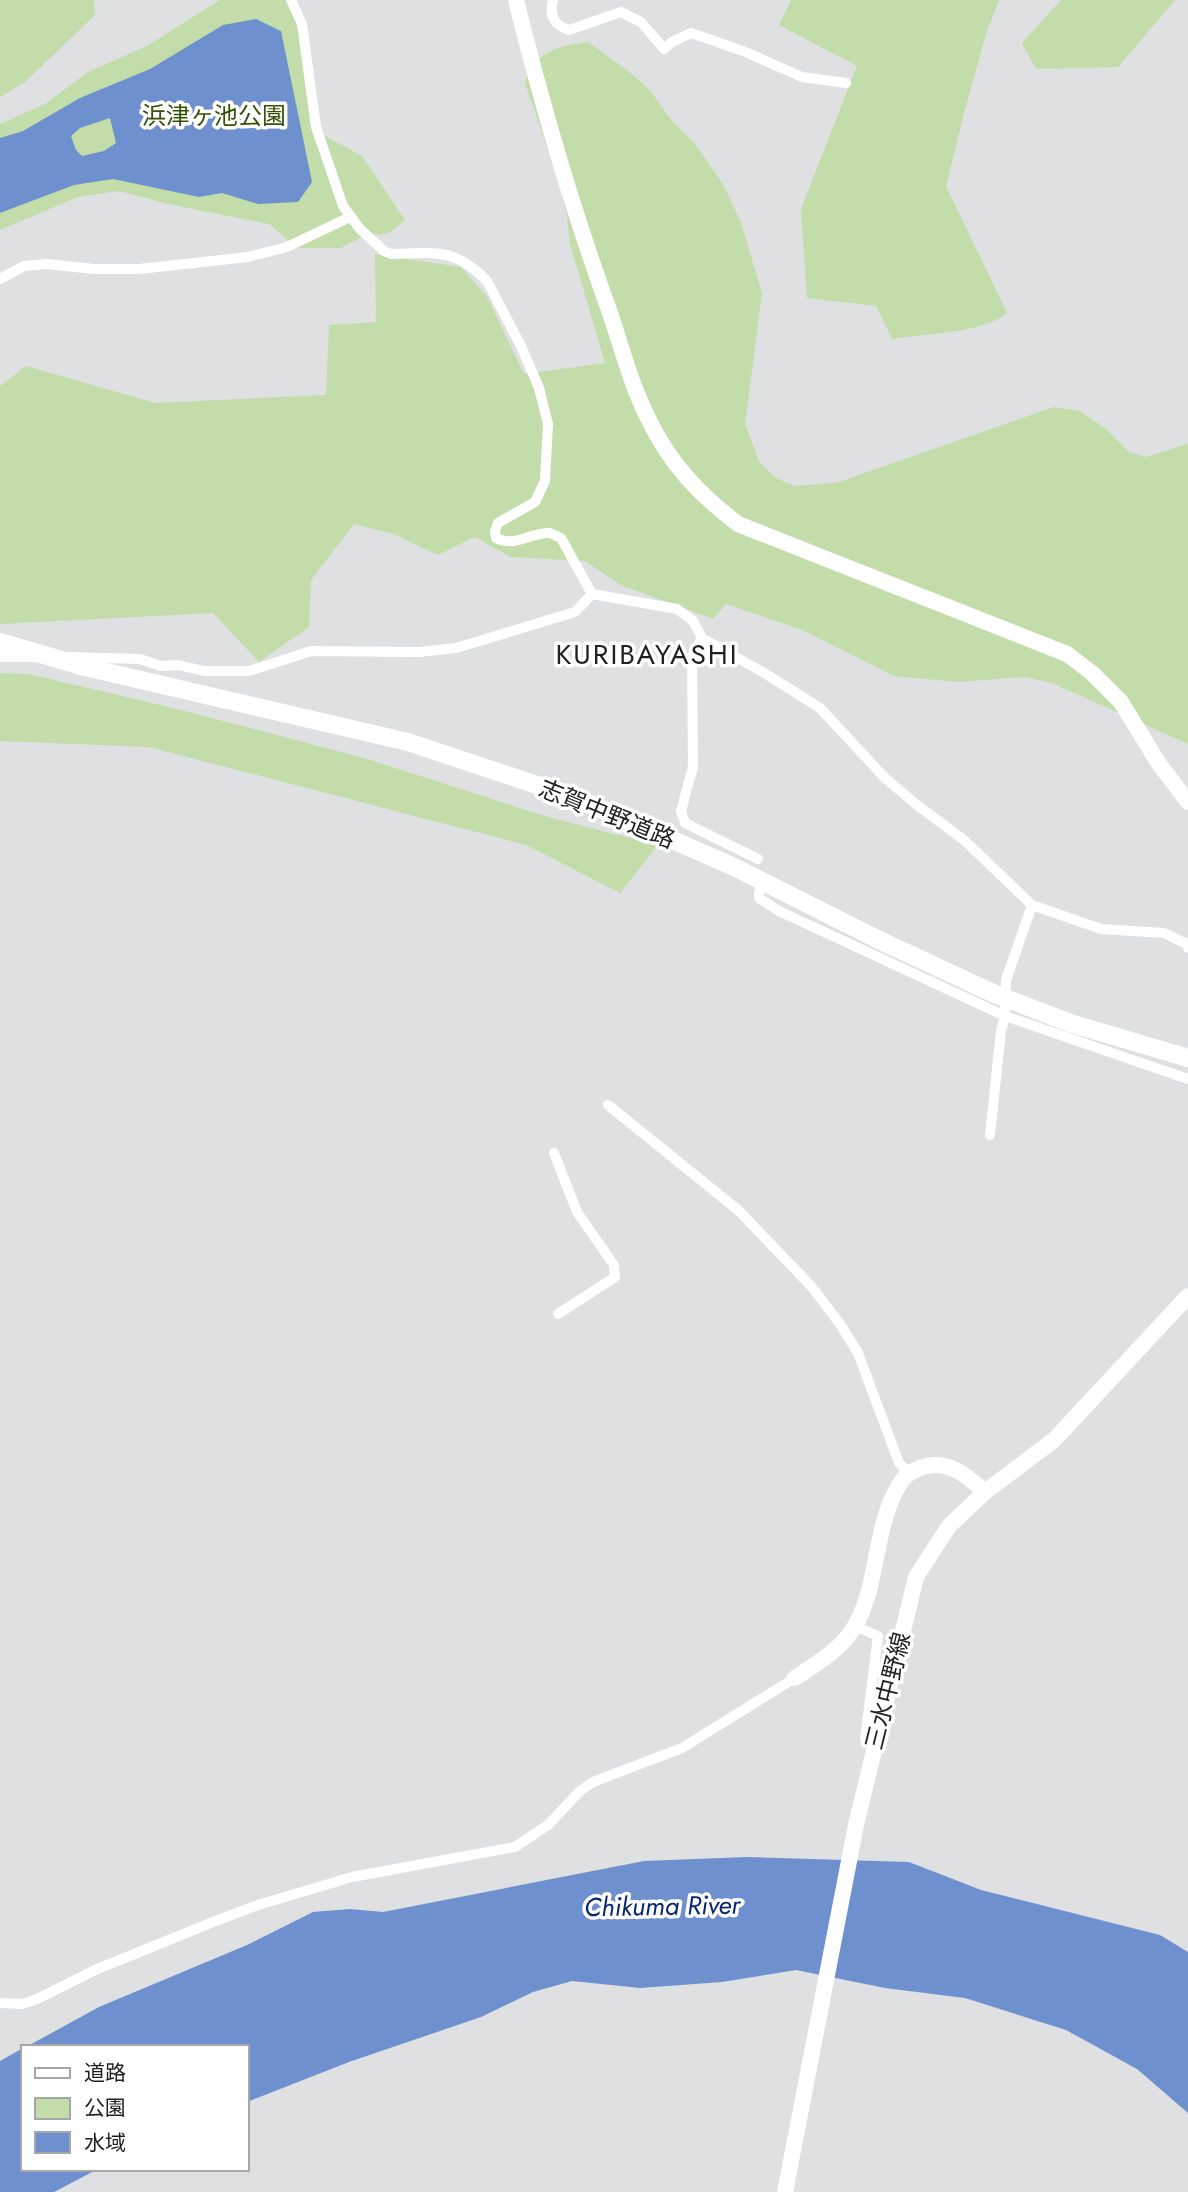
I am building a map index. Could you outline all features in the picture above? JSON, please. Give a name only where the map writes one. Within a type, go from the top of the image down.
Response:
[{"type":"main road","name":"志賀中野道路","points":[[0,642],[85,667],[408,742],[579,799],[732,866],[877,939],[995,993],[1011,1009],[1070,1023],[1188,1058]]},
{"type":"main road","points":[[1149,1046],[1188,1051]]},
{"type":"street","points":[[291,0],[302,24],[317,127],[338,194],[350,216],[384,251],[391,254],[443,253],[464,261],[487,281],[535,378],[548,424],[545,481],[535,502],[498,523],[496,538],[515,542],[544,532],[561,538],[592,594]]},
{"type":"street","points":[[516,0],[536,82],[577,221],[624,355],[649,420],[688,481],[738,524],[1067,654],[1092,673],[1121,702],[1159,764],[1188,802]]},
{"type":"street","points":[[553,0],[552,15],[555,22],[569,30],[621,12],[641,22],[664,49],[691,33],[743,51],[802,77],[846,83]]},
{"type":"street","points":[[0,279],[24,266],[47,264],[94,269],[139,269],[248,257],[287,247],[350,216]]},
{"type":"street","points":[[592,594],[677,609],[693,621],[702,638],[820,708],[885,778],[916,805],[964,840],[1032,905],[1101,929],[1164,933],[1186,944],[1188,948]]},
{"type":"street","points":[[0,657],[140,659],[161,666],[178,665],[204,671],[249,671],[311,651],[419,652],[456,648],[575,612],[592,594]]},
{"type":"street","points":[[702,638],[692,656],[693,767],[681,811],[685,823],[758,859]]},
{"type":"street","points":[[758,892],[759,898],[779,911],[1011,1009],[1188,1079]]},
{"type":"street","points":[[990,1135],[1002,1031],[1011,1009],[1006,980],[1032,905]]},
{"type":"street","points":[[608,1105],[738,1210],[811,1286],[858,1353],[899,1463],[909,1473]]},
{"type":"street","points":[[554,1153],[578,1212],[614,1265],[615,1277],[558,1314]]},
{"type":"street","name":"三水中野線","points":[[785,2192],[856,1825],[916,1577],[949,1526],[985,1492],[1054,1440],[1188,1296]]},
{"type":"street","points":[[0,2003],[22,2004],[37,1999],[95,1970],[212,1922],[352,1877],[515,1847],[548,1825],[580,1791],[593,1782],[682,1748],[833,1652],[855,1626],[869,1588],[886,1513],[903,1479],[909,1473],[927,1466],[944,1464],[965,1475],[985,1492]]},
{"type":"street","points":[[855,1626],[878,1636],[865,1739],[876,1744]]},
{"type":"green space","points":[[0,0],[94,0],[95,15],[25,82],[0,97]]},
{"type":"green space","name":"浜津ヶ池公園","points":[[220,0],[286,0],[299,24],[314,130],[362,156],[405,220],[389,233],[364,236],[341,248],[297,248],[269,224],[168,204],[119,191],[78,197],[0,230],[0,124],[45,104],[88,72],[147,46]]},
{"type":"green space","points":[[791,0],[999,0],[986,34],[946,186],[1007,313],[997,320],[969,329],[892,339],[876,306],[807,298],[801,209],[857,66],[779,25]]},
{"type":"green space","points":[[1061,0],[1175,0],[1118,67],[1036,69],[1022,43]]},
{"type":"green space","points":[[588,42],[649,89],[672,121],[696,145],[724,186],[741,223],[762,293],[745,424],[759,461],[774,477],[794,486],[836,483],[1054,407],[1080,411],[1106,429],[1129,452],[1146,457],[1188,444],[1188,744],[1052,683],[1026,677],[958,682],[894,676],[800,629],[726,604],[713,619],[621,585],[585,561],[511,557],[475,537],[438,555],[393,534],[354,524],[311,580],[309,627],[259,662],[213,613],[0,624],[0,386],[26,366],[155,403],[326,395],[329,325],[376,322],[375,254],[461,267],[487,297],[524,374],[605,363],[570,244],[567,216],[558,179],[525,83],[534,64],[541,57],[557,49]]},
{"type":"green space","points":[[0,673],[29,674],[185,711],[364,758],[548,817],[658,845],[620,893],[526,845],[149,747],[0,741]]},
{"type":"water","name":"浜津ヶ池公園","points":[[256,19],[281,31],[312,182],[298,202],[258,204],[222,193],[199,197],[113,179],[74,185],[0,213],[0,138],[23,131],[80,98],[150,69],[223,25]],"holes":[[[110,118],[116,143],[104,151],[82,156],[76,150],[71,136],[80,128]]]},
{"type":"water","name":"Chikuma River","points":[[747,1857],[909,1862],[981,1890],[1160,1935],[1188,1952],[1188,2113],[1137,2069],[1066,2030],[965,1998],[885,1988],[796,1970],[722,1982],[640,1988],[572,1981],[533,1992],[481,2017],[349,2062],[248,2102],[248,2045],[30,2045],[99,2007],[247,1945],[313,1912],[350,1909],[383,1912],[644,1861]]},
{"type":"water","points":[[21,2049],[21,2171],[94,2171],[54,2192],[0,2192],[0,2061]]},
{"type":"district","name":"KURIBAYASHI","points":[[647,654]]}]
